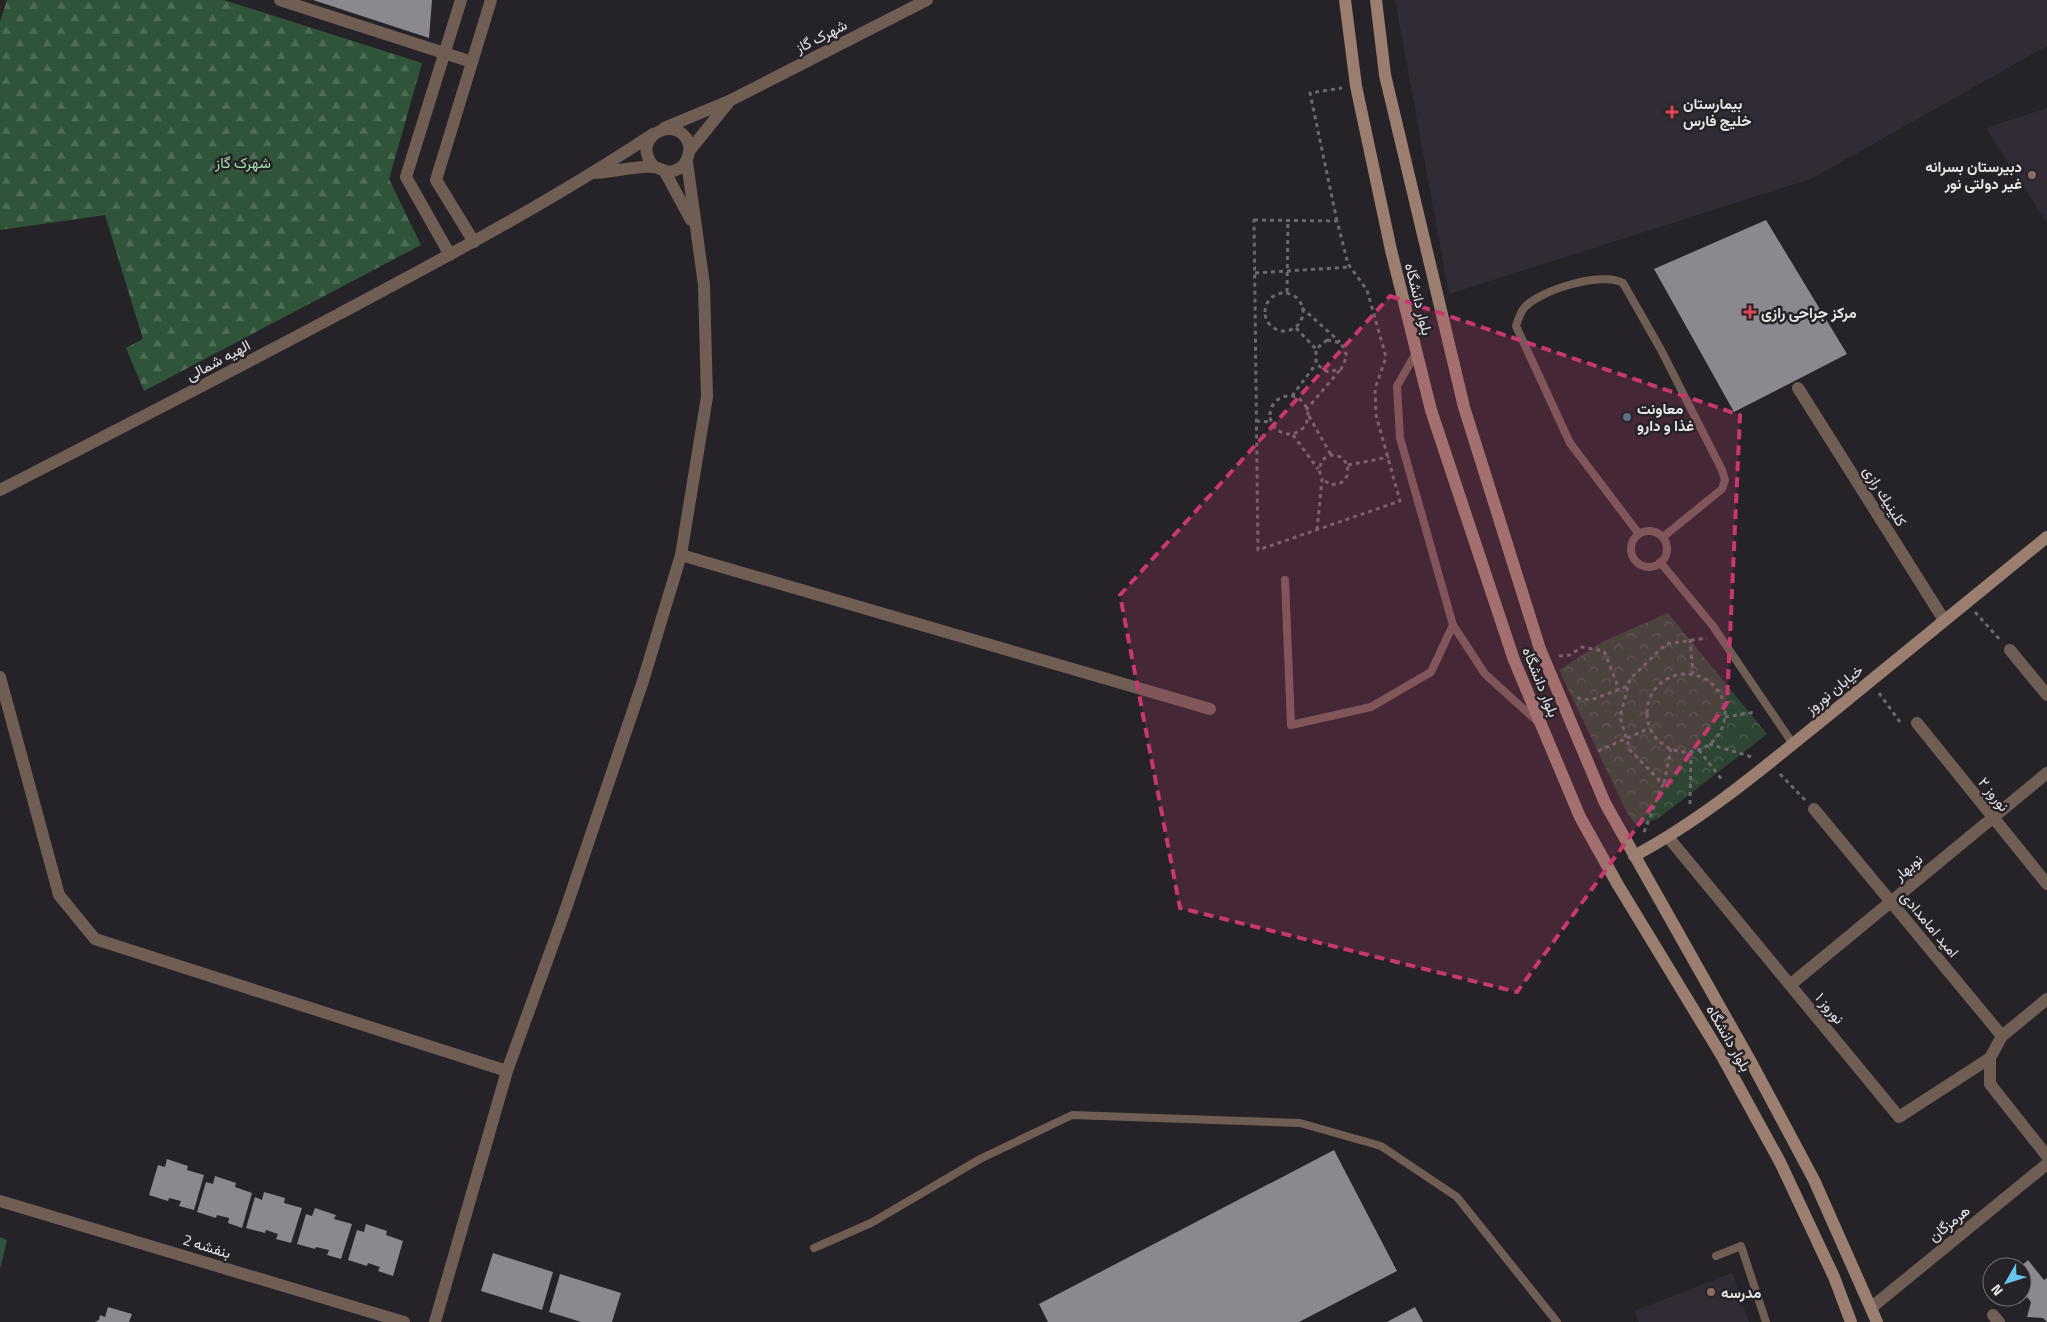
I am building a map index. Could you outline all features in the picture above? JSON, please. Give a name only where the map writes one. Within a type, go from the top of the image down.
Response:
[{"type":"main road","name":"بلوار دانشگاه","points":[[1345,0],[1356,86],[1391,250],[1430,410],[1511,651],[1585,825],[1618,885],[1723,1058],[1780,1162],[1834,1277],[1851,1322]]},
{"type":"main road","name":"بلوار دانشگاه","points":[[1376,0],[1386,75],[1464,407],[1543,656],[1605,802],[1751,1062],[1814,1180],[1872,1307],[1877,1322]]},
{"type":"main road","name":"خیابان نوروز","points":[[1634,856],[1668,837],[1731,792],[1793,744],[2047,537]]},
{"type":"street","points":[[280,0],[472,62]]},
{"type":"street","points":[[450,255],[406,177],[461,0]]},
{"type":"street","points":[[474,242],[436,180],[491,0]]},
{"type":"street","name":"شهرک گاز","points":[[594,173],[659,131],[729,101],[927,0]]},
{"type":"street","points":[[594,173],[678,170],[729,101]]},
{"type":"street","points":[[435,1322],[507,1071],[564,914],[644,681],[681,555],[707,398],[704,285],[694,226],[686,138],[677,130],[659,131],[647,144],[647,157],[660,170],[694,226]]},
{"type":"street","name":"الهیه شمالی","points":[[0,490],[155,411],[450,255],[594,173]]},
{"type":"street","name":"كلينيك رازی","points":[[1798,388],[1944,620]]},
{"type":"street","points":[[681,555],[1210,709]]},
{"type":"street","points":[[2010,650],[2047,695]]},
{"type":"street","points":[[0,677],[59,895],[95,939],[507,1071]]},
{"type":"street","name":"نوروز ۲","points":[[1917,723],[2047,884]]},
{"type":"street","name":"نوبهار","points":[[1790,985],[2047,773]]},
{"type":"street","name":"امید امامدادی","points":[[1814,809],[2002,1036]]},
{"type":"street","name":"نوروز ۱","points":[[1668,837],[1899,1117],[1990,1058]]},
{"type":"street","points":[[2047,999],[2002,1036],[1990,1058],[1990,1084],[2047,1156]]},
{"type":"street","name":"هرمزگان","points":[[1872,1307],[2047,1164]]},
{"type":"street","name":"بنفشه 2","points":[[0,1201],[404,1322]]},
{"type":"lane","points":[[1639,534],[1570,443],[1516,326],[1524,308],[1540,296],[1557,289],[1601,279],[1617,280],[1623,283],[1660,348],[1722,470],[1725,484],[1722,489],[1663,537]]},
{"type":"lane","points":[[1416,353],[1397,386],[1400,438],[1453,625],[1485,674],[1542,725]]},
{"type":"lane","points":[[1650,531],[1656,532],[1663,537],[1667,550],[1666,555],[1660,562],[1654,566],[1647,566],[1637,561],[1632,550],[1635,538],[1639,534],[1650,531]]},
{"type":"lane","points":[[1660,562],[1720,638],[1793,744]]},
{"type":"lane","points":[[1285,580],[1291,725],[1371,707],[1431,672],[1453,625]]},
{"type":"lane","points":[[814,1248],[871,1223],[980,1159],[1072,1115],[1300,1123],[1381,1146],[1457,1197],[1557,1322]]},
{"type":"lane","points":[[1716,1256],[1741,1246],[1766,1322]]},
{"type":"path","points":[[1337,221],[1254,220],[1258,550],[1400,501],[1376,415],[1375,389],[1386,357],[1367,290],[1348,264],[1310,93],[1356,86]]},
{"type":"path","points":[[1287,292],[1288,220]]},
{"type":"path","points":[[1254,273],[1350,267]]},
{"type":"path","points":[[1287,292],[1300,300],[1302,308],[1304,315],[1296,328],[1281,332],[1268,324],[1264,309],[1272,296],[1287,292]]},
{"type":"path","points":[[1255,306],[1264,309]]},
{"type":"path","points":[[1302,308],[1341,343],[1347,356],[1342,369],[1306,410]]},
{"type":"path","points":[[1292,396],[1316,364],[1316,349],[1296,328]]},
{"type":"path","points":[[1316,349],[1327,340],[1341,343]]},
{"type":"path","points":[[1316,364],[1328,372],[1342,369]]},
{"type":"path","points":[[1318,470],[1322,460],[1331,455],[1341,457],[1348,465],[1347,476],[1341,483],[1330,485],[1322,479],[1318,470],[1293,435],[1280,432],[1271,422],[1270,408],[1279,398],[1292,396],[1304,402],[1306,410],[1331,455]]},
{"type":"path","points":[[1293,435],[1304,428],[1309,415]]},
{"type":"path","points":[[1256,422],[1271,422]]},
{"type":"path","points":[[1348,465],[1388,458],[1404,453]]},
{"type":"path","points":[[1317,530],[1322,479]]},
{"type":"path","points":[[1966,603],[2010,650]]},
{"type":"path","points":[[1664,784],[1630,750],[1620,717],[1630,679],[1666,644],[1690,639],[1720,638]]},
{"type":"path","points":[[1690,639],[1693,674]]},
{"type":"path","points":[[1543,656],[1570,656],[1582,647],[1604,651],[1619,689]]},
{"type":"path","points":[[1693,674],[1707,680],[1717,690],[1724,702],[1725,716],[1720,732],[1709,744],[1691,752],[1670,749],[1658,741],[1650,728],[1646,712],[1650,696],[1661,682],[1676,675],[1693,674]]},
{"type":"path","points":[[1870,681],[1904,727],[1917,723]]},
{"type":"path","points":[[1560,696],[1591,700],[1628,685]]},
{"type":"path","points":[[1725,716],[1770,710]]},
{"type":"path","points":[[1586,756],[1650,728]]},
{"type":"path","points":[[1634,856],[1664,784],[1670,749]]},
{"type":"path","points":[[1699,750],[1731,792]]},
{"type":"path","points":[[1690,822],[1691,752]]},
{"type":"highlighted area","points":[[1390,296],[1740,415],[1727,703],[1517,992],[1180,908],[1120,595]]},
{"type":"shaded area","name":"بیمارستان خلیج فارس","points":[[1395,0],[2047,0],[2047,46],[1811,179],[1449,294]]},
{"type":"shaded area","name":"دبیرستان بسرانه غیر دولتی نور","points":[[2047,108],[2047,223],[1986,128]]},
{"type":"shaded area","name":"مدرسه","points":[[1732,1273],[1749,1322],[1639,1322],[1634,1311]]},
{"type":"green space","name":"شهرک گاز","points":[[7,0],[224,0],[422,63],[389,179],[421,245],[144,391],[126,348],[143,339],[105,215],[0,230],[0,22]]},
{"type":"green space","points":[[1668,613],[1767,734],[1659,818],[1637,826],[1627,813],[1559,670],[1604,641]]},
{"type":"green space","points":[[0,1237],[7,1240],[0,1269]]},
{"type":"building","points":[[313,0],[432,0],[429,38]]},
{"type":"building","name":"مرکز جراحی رازی","points":[[1766,220],[1847,354],[1734,412],[1654,269]]},
{"type":"building","points":[[1334,1150],[1397,1271],[1299,1322],[1048,1322],[1039,1304]]},
{"type":"building","points":[[167,1159],[188,1166],[187,1170],[204,1175],[194,1210],[179,1206],[181,1201],[169,1198],[168,1201],[149,1195],[158,1165],[165,1167]]},
{"type":"building","points":[[215,1176],[236,1183],[235,1187],[252,1193],[242,1228],[228,1223],[229,1218],[217,1215],[216,1218],[197,1212],[206,1182],[213,1184]]},
{"type":"building","points":[[264,1192],[285,1198],[284,1203],[302,1208],[291,1243],[276,1239],[278,1234],[266,1230],[265,1233],[246,1228],[255,1197],[262,1200]]},
{"type":"building","points":[[315,1208],[336,1215],[334,1219],[352,1224],[341,1259],[327,1255],[329,1250],[316,1247],[315,1249],[297,1244],[306,1214],[312,1216]]},
{"type":"building","points":[[366,1224],[387,1231],[386,1235],[403,1241],[393,1276],[378,1271],[380,1267],[368,1263],[367,1266],[348,1260],[357,1230],[364,1232]]},
{"type":"building","points":[[493,1253],[553,1272],[542,1310],[481,1291]]},
{"type":"building","points":[[2032,1265],[2044,1280],[2047,1278],[2047,1322],[2043,1318],[2027,1317],[2030,1307],[2032,1307]]},
{"type":"building","points":[[560,1274],[621,1293],[612,1322],[581,1322],[549,1312]]},
{"type":"building","points":[[108,1307],[132,1314],[129,1322],[95,1322],[99,1320],[100,1315],[105,1317]]},
{"type":"building","points":[[1415,1307],[1423,1322],[1387,1322]]},
{"type":"place","name":"بیمارستان خلیج فارس","points":[[1672,112]]},
{"type":"place","name":"دبیرستان بسرانه غیر دولتی نور","points":[[2032,175]]},
{"type":"place","name":"مرکز جراحی رازی","points":[[1750,312]]},
{"type":"place","name":"معاونت غذا و دارو","points":[[1627,417]]},
{"type":"place","name":"مدرسه","points":[[1711,1292]]}]
